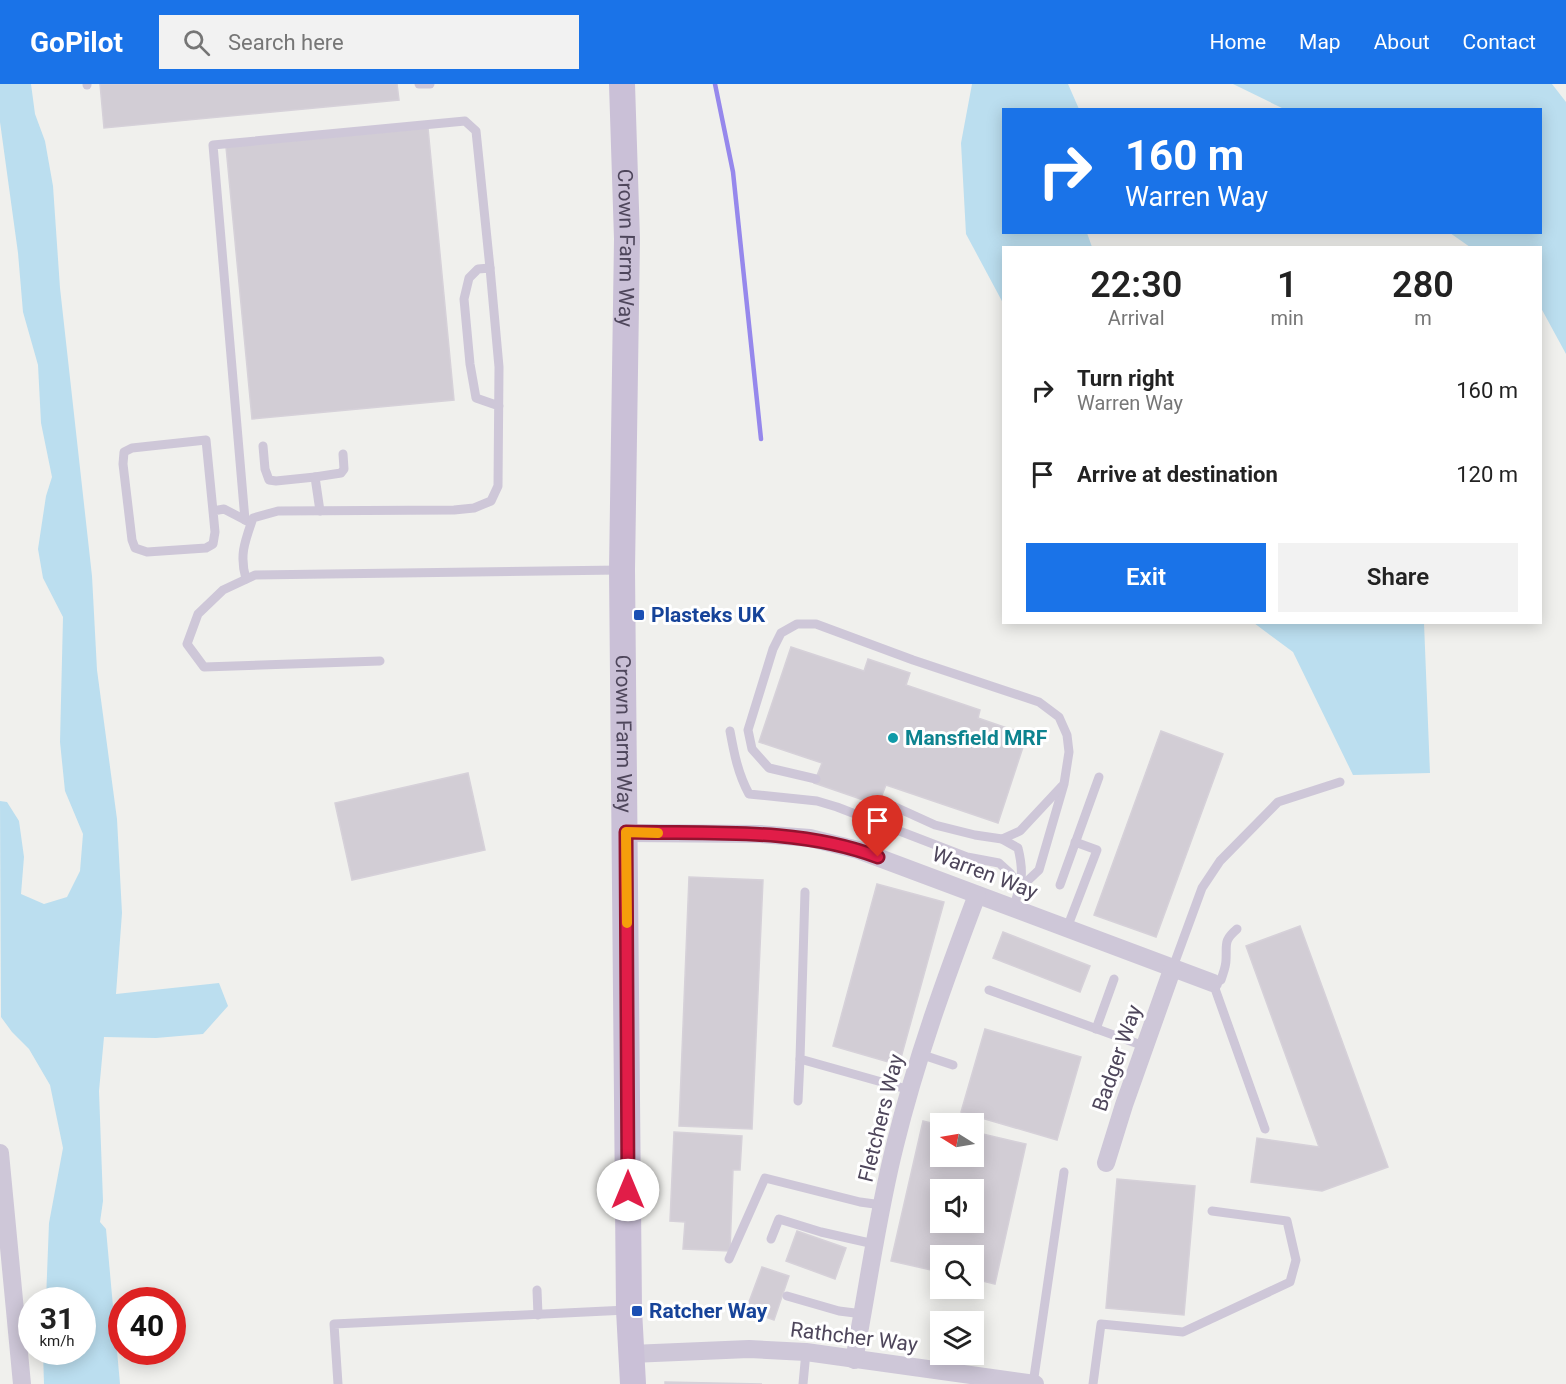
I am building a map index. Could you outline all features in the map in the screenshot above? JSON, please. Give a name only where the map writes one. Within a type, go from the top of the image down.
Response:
[{"type":"street","name":"Crown Farm Way","points":[[622,84],[627,239],[622,570],[629,1310],[633,1384]]},
{"type":"street","name":"Warren Way","points":[[626,832],[760,834],[810,838],[858,850],[1213,983]]},
{"type":"street","name":"Fletchers Way","points":[[854,1360],[894,1147],[920,1054],[977,895]]},
{"type":"street","name":"Badger Way","points":[[1106,1163],[1144,1046],[1173,967]]},
{"type":"street","points":[[0,1153],[2,1202],[22,1384]]},
{"type":"street","name":"Rathcher Way","points":[[631,1354],[749,1349],[806,1352],[946,1377],[1034,1384]]},
{"type":"lane","points":[[419,84],[430,84]]},
{"type":"lane","points":[[246,579],[241,563],[248,522],[213,145],[465,121],[476,131],[500,367],[498,486],[491,501],[474,508],[454,510],[278,511],[253,518],[248,522]]},
{"type":"lane","points":[[490,268],[478,269],[469,278],[464,299],[470,364],[476,398],[499,406]]},
{"type":"lane","points":[[206,440],[213,511],[215,532],[213,544],[206,548],[147,552],[135,548],[132,540],[123,464],[124,452],[132,448],[206,440]]},
{"type":"lane","points":[[263,446],[265,469],[269,480],[276,481],[341,473],[344,469],[344,454]]},
{"type":"lane","points":[[315,477],[320,511]]},
{"type":"lane","points":[[213,511],[224,509],[248,522]]},
{"type":"lane","points":[[380,661],[204,667],[188,644],[198,614],[223,590],[255,575],[622,570]]},
{"type":"lane","points":[[816,778],[769,768],[752,749],[748,730],[772,649],[781,633],[797,624],[816,624],[912,660],[1039,702],[1059,717],[1067,735],[1069,752],[1064,784],[1039,870],[1021,887]]},
{"type":"lane","points":[[730,731],[735,756],[749,794],[817,801],[837,807],[967,857],[999,863],[1021,887]]},
{"type":"lane","points":[[1060,885],[1099,777]]},
{"type":"lane","points":[[1173,967],[1202,888],[1220,861],[1278,802],[1340,782]]},
{"type":"lane","points":[[1002,839],[1020,831],[1064,784]]},
{"type":"lane","points":[[880,800],[935,825],[1002,839],[1017,848],[1023,866],[1021,887],[1013,908]]},
{"type":"lane","points":[[1067,928],[1097,850],[1075,842]]},
{"type":"lane","points":[[798,1101],[805,892]]},
{"type":"lane","points":[[1237,930],[1229,936],[1224,948],[1226,958],[1221,980],[1213,983],[1265,1129]]},
{"type":"lane","points":[[1096,1029],[1114,979]]},
{"type":"lane","points":[[989,990],[1144,1046]]},
{"type":"lane","points":[[920,1054],[953,1065]]},
{"type":"lane","points":[[800,1059],[910,1090]]},
{"type":"lane","points":[[1034,1384],[1064,1172]]},
{"type":"lane","points":[[729,1259],[765,1178],[860,1202],[882,1205]]},
{"type":"lane","points":[[1093,1384],[1101,1324],[1183,1332],[1290,1282],[1296,1260],[1287,1221],[1212,1211]]},
{"type":"lane","points":[[771,1239],[779,1219],[820,1232],[874,1244]]},
{"type":"lane","points":[[537,1290],[538,1315]]},
{"type":"lane","points":[[787,1296],[839,1311],[863,1314]]},
{"type":"lane","points":[[338,1384],[334,1324],[629,1310]]},
{"type":"lane","points":[[803,1384],[806,1352]]},
{"type":"shaded area","points":[[0,84],[31,84],[35,114],[45,141],[53,186],[60,288],[92,576],[97,670],[117,819],[122,913],[116,994],[219,983],[228,1006],[203,1034],[156,1038],[104,1037],[99,1091],[103,1201],[100,1222],[106,1229],[111,1287],[108,1287],[108,1365],[118,1365],[120,1384],[44,1384],[43,1365],[96,1365],[96,1287],[47,1287],[49,1223],[63,1148],[50,1085],[29,1049],[1,1017],[0,801],[7,802],[19,821],[24,857],[21,894],[44,904],[67,897],[80,871],[83,834],[65,791],[60,742],[63,617],[43,578],[38,549],[46,496],[52,477],[41,423],[38,365],[23,312],[18,253],[0,122]]},
{"type":"shaded area","points":[[972,84],[1068,84],[1079,108],[1002,108],[1002,234],[1087,234],[1092,246],[1002,246],[1002,301],[966,234],[961,143]]},
{"type":"shaded area","points":[[1233,84],[1552,84],[1566,102],[1566,354],[1542,310],[1542,246],[1469,246],[1451,234],[1542,234],[1542,108],[1282,108]]},
{"type":"shaded area","points":[[1255,624],[1424,624],[1430,773],[1353,775],[1293,652]]},
{"type":"building","points":[[100,84],[397,84],[399,100],[104,128]]},
{"type":"building","points":[[428,128],[454,400],[252,419],[226,147]]},
{"type":"building","name":"Mansfield MRF","points":[[791,647],[864,671],[868,659],[910,673],[906,685],[980,710],[978,718],[1027,735],[998,823],[886,785],[878,805],[814,783],[822,763],[759,742]]},
{"type":"building","points":[[1161,731],[1223,754],[1156,937],[1094,915]]},
{"type":"building","points":[[468,773],[485,850],[352,880],[335,803]]},
{"type":"building","points":[[689,877],[763,880],[752,1129],[679,1126]]},
{"type":"building","points":[[877,884],[944,902],[899,1065],[833,1046]]},
{"type":"building","points":[[1300,926],[1388,1167],[1322,1191],[1251,1182],[1257,1138],[1319,1147],[1246,946]]},
{"type":"building","points":[[1003,932],[1090,966],[1080,992],[993,958]]},
{"type":"building","points":[[985,1029],[1081,1057],[1057,1140],[984,1119],[984,1113],[961,1112]]},
{"type":"building","points":[[923,1121],[930,1123],[930,1167],[984,1167],[984,1134],[1026,1144],[995,1284],[984,1281],[984,1245],[930,1245],[930,1270],[891,1261]]},
{"type":"building","points":[[674,1132],[742,1136],[740,1170],[733,1170],[730,1251],[683,1249],[685,1222],[670,1221]]},
{"type":"building","points":[[1117,1179],[1195,1186],[1184,1315],[1106,1308]]},
{"type":"building","points":[[797,1231],[846,1248],[835,1279],[786,1261]]},
{"type":"building","points":[[762,1267],[789,1276],[774,1320],[746,1310]]},
{"type":"building","points":[[665,1382],[762,1384],[665,1384]]},
{"type":"waterway","points":[[715,84],[733,172],[761,439]]},
{"type":"slow traffic","points":[[627,923],[626,832],[658,833]]},
{"type":"place","name":"Plasteks UK","points":[[639,615]]},
{"type":"place","name":"Mansfield MRF","points":[[893,738]]},
{"type":"place","name":"Ratcher Way","points":[[637,1311]]},
{"type":"route","points":[[628,1190],[626,832],[760,834],[810,838],[878,857]]}]
